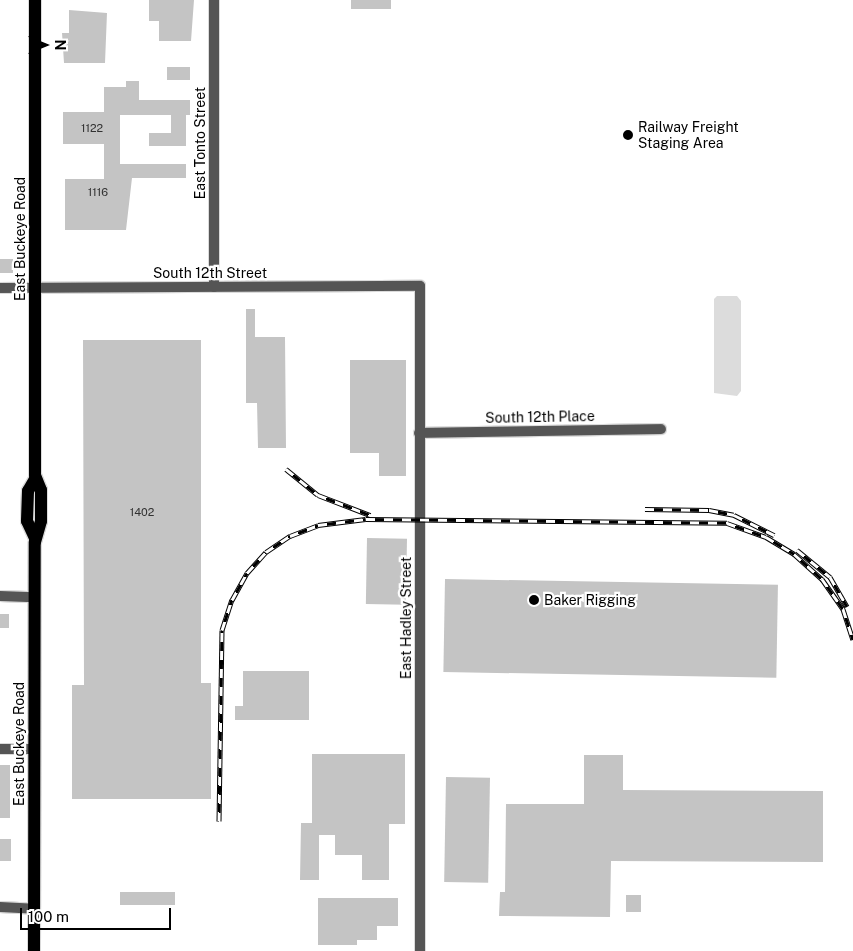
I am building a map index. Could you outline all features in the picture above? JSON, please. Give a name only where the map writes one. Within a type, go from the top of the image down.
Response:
[{"type":"main road","name":"East Buckeye Road","points":[[34,951],[35,538],[27,521],[28,491],[35,479],[35,0]]},
{"type":"street","name":"East Tonto Street","points":[[214,0],[214,287]]},
{"type":"street","name":"South 12th Street","points":[[0,288],[420,286]]},
{"type":"street","name":"East Hadley Street","points":[[420,286],[420,951]]},
{"type":"street","name":"South 12th Place","points":[[419,433],[661,429]]},
{"type":"street","points":[[0,596],[34,597]]},
{"type":"street","points":[[0,749],[34,749]]},
{"type":"street","points":[[0,907],[34,908]]},
{"type":"shaded area","points":[[717,296],[737,296],[741,301],[741,391],[737,396],[714,393],[714,299]]},
{"type":"building","points":[[149,0],[194,0],[191,41],[159,41],[159,21],[149,21]]},
{"type":"building","points":[[351,0],[391,0],[391,9],[351,9]]},
{"type":"building","points":[[69,10],[107,13],[105,63],[64,63],[62,33],[69,33]]},
{"type":"building","points":[[167,67],[190,67],[190,80],[167,80]]},
{"type":"building","points":[[126,81],[139,81],[139,100],[190,100],[190,115],[186,115],[186,146],[149,146],[149,133],[171,133],[171,115],[120,115],[120,164],[186,164],[186,178],[132,178],[126,230],[65,230],[65,179],[104,179],[104,144],[63,144],[63,112],[104,112],[104,87],[126,87]]},
{"type":"building","points":[[0,259],[13,259],[13,273],[0,273]]},
{"type":"building","points":[[246,309],[255,309],[255,337],[285,337],[286,448],[258,448],[257,403],[246,403]]},
{"type":"building","points":[[83,340],[201,340],[201,683],[211,683],[211,799],[72,799],[72,685],[84,685]]},
{"type":"building","points":[[350,360],[406,360],[406,476],[379,476],[379,453],[350,453]]},
{"type":"building","points":[[367,538],[407,539],[406,605],[366,604]]},
{"type":"building","points":[[445,579],[778,585],[776,678],[443,672]]},
{"type":"building","points":[[0,614],[9,614],[9,628],[0,628]]},
{"type":"building","points":[[243,671],[309,671],[309,720],[235,720],[235,706],[243,706]]},
{"type":"building","points":[[312,754],[405,754],[405,824],[389,824],[389,880],[362,880],[362,855],[335,855],[335,835],[319,835],[319,880],[300,880],[301,823],[312,823]]},
{"type":"building","points":[[584,755],[623,755],[623,790],[823,791],[823,862],[611,861],[610,917],[499,916],[500,892],[505,892],[506,804],[584,804]]},
{"type":"building","points":[[0,765],[10,765],[10,818],[0,818]]},
{"type":"building","points":[[446,777],[490,778],[488,883],[444,882]]},
{"type":"building","points":[[0,839],[11,839],[11,861],[0,861]]},
{"type":"building","points":[[120,892],[175,892],[175,905],[120,905]]},
{"type":"building","points":[[626,895],[641,895],[641,912],[626,912]]},
{"type":"building","points":[[318,898],[398,898],[398,926],[377,926],[377,940],[357,940],[357,945],[318,945]]},
{"type":"railway","points":[[286,469],[318,495],[370,515]]},
{"type":"railway","points":[[645,509],[709,510],[734,515],[774,535]]},
{"type":"railway","points":[[219,821],[222,630],[232,600],[247,573],[266,552],[290,536],[318,525],[366,519],[727,523],[766,537],[794,554],[822,579],[843,609],[853,639]]},
{"type":"railway","points":[[797,550],[830,577],[847,607]]},
{"type":"place","name":"Railway Freight Staging Area","points":[[628,135]]},
{"type":"place","name":"Baker Rigging","points":[[534,600]]}]
